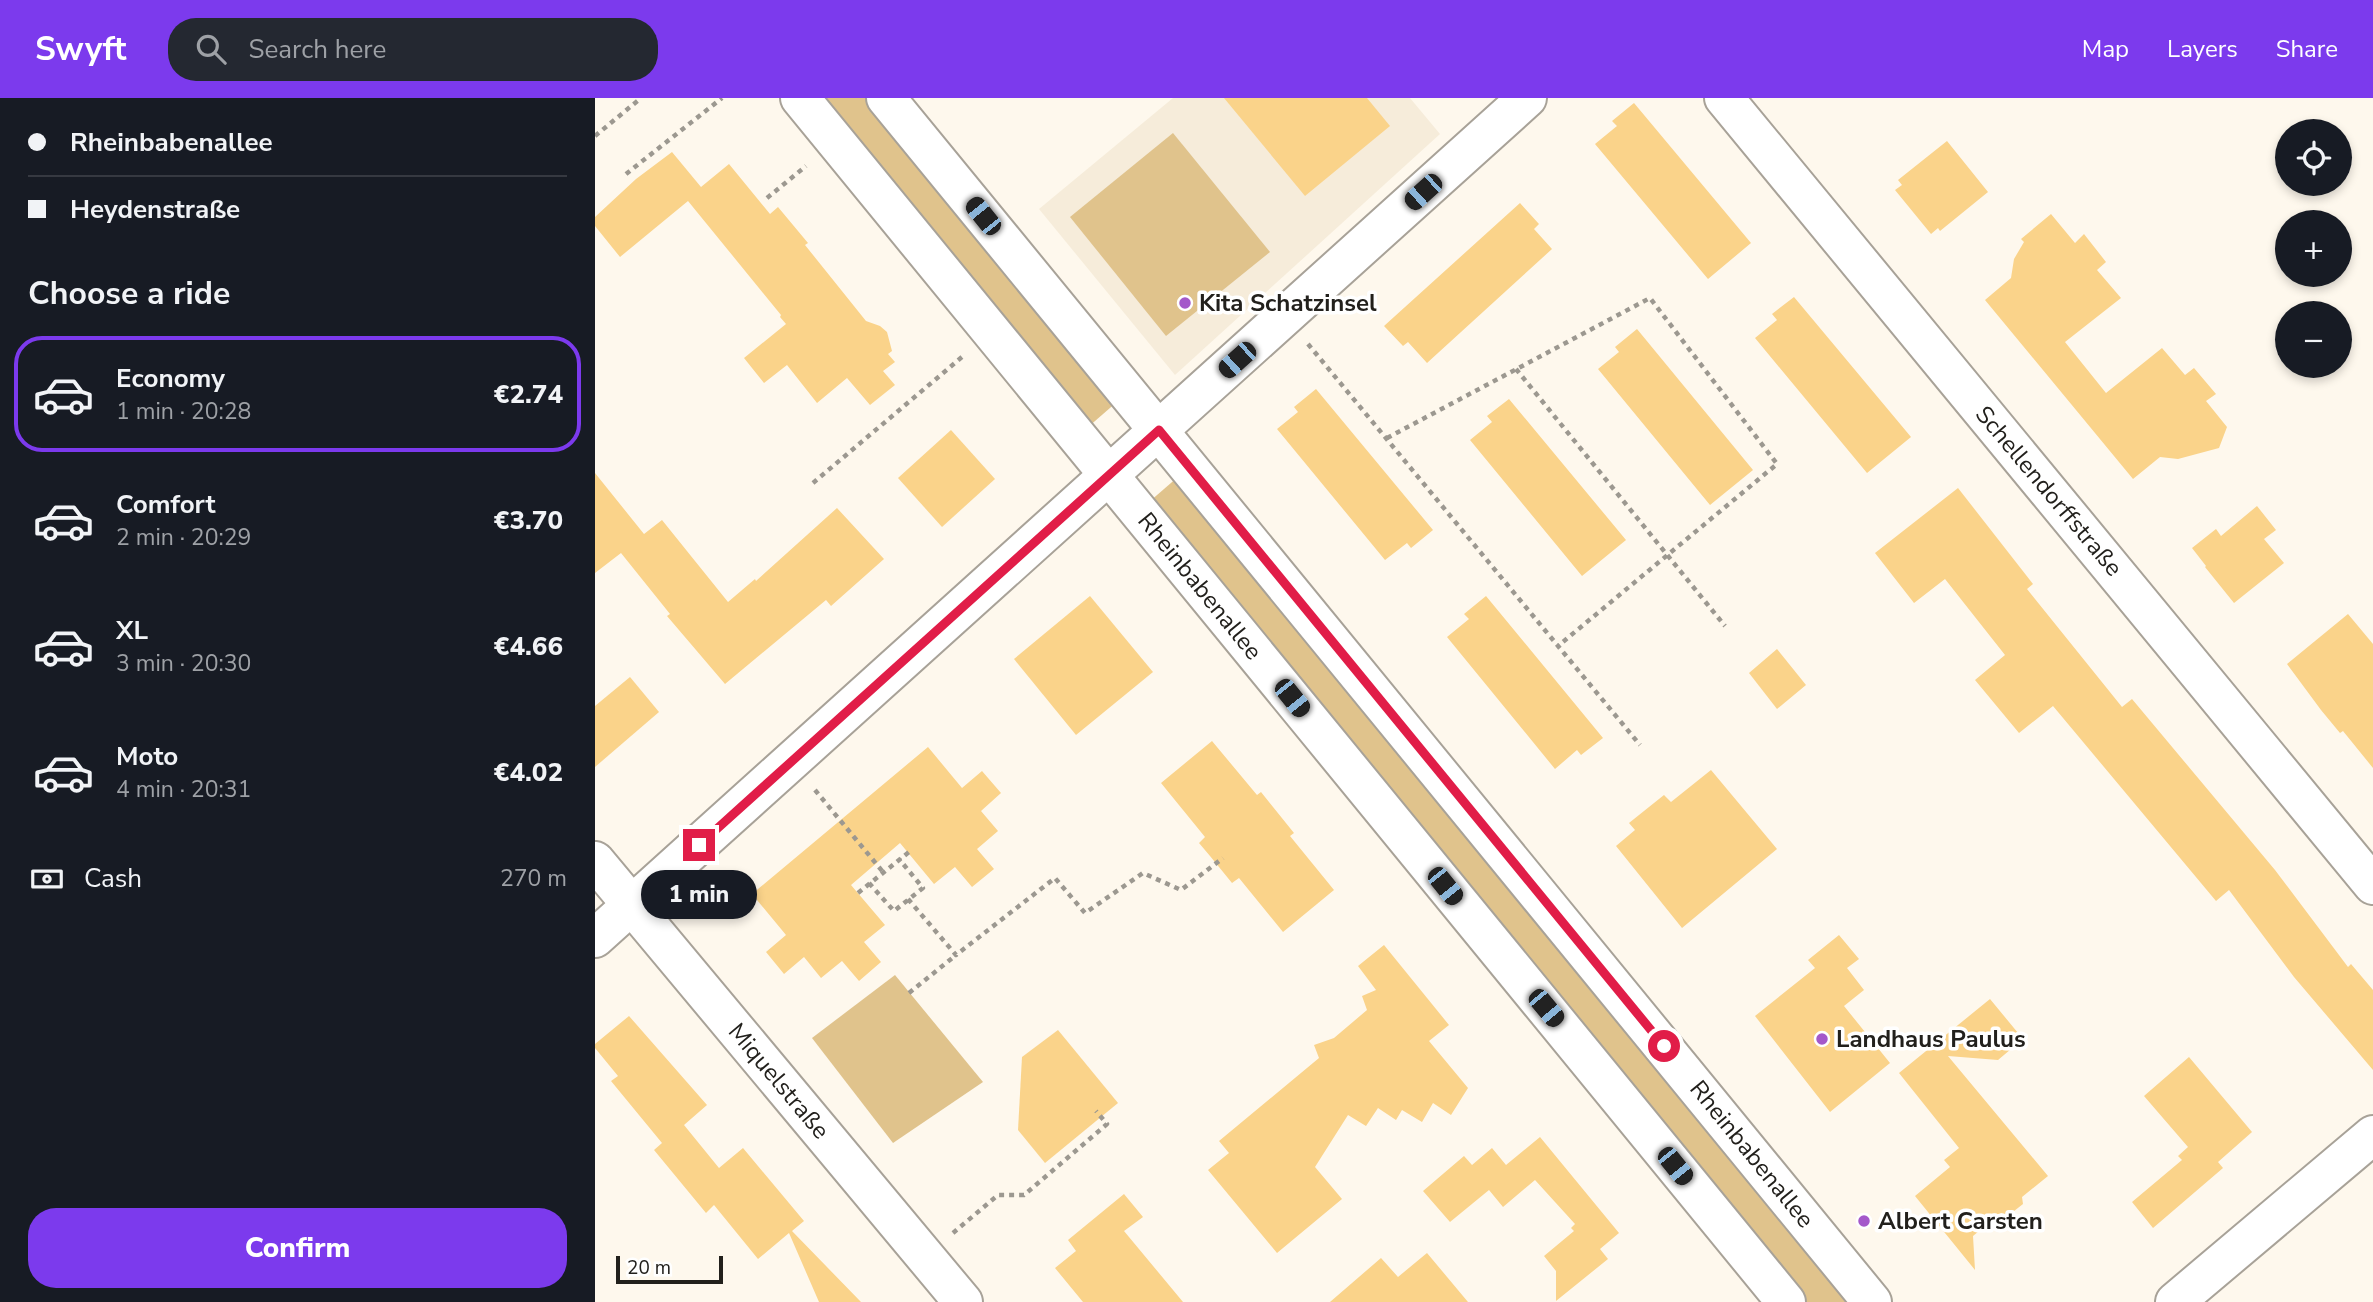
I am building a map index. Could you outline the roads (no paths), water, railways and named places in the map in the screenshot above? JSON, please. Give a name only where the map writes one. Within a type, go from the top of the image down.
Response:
[{"type":"street","name":"Rheinbabenallee","points":[[800,98],[1786,1302]]},
{"type":"street","name":"Rheinbabenallee","points":[[886,98],[1872,1302]]},
{"type":"street","points":[[595,937],[1527,98]]},
{"type":"street","name":"Schellendorffstraße","points":[[1724,98],[2373,885]]},
{"type":"street","name":"Miquelstraße","points":[[595,861],[963,1302]]},
{"type":"street","points":[[2175,1302],[2373,1135]]},
{"type":"place","name":"Kita Schatzinsel","points":[[1185,303]]},
{"type":"place","name":"Landhaus Paulus","points":[[1822,1039]]},
{"type":"place","name":"Albert Carsten","points":[[1864,1221]]}]
